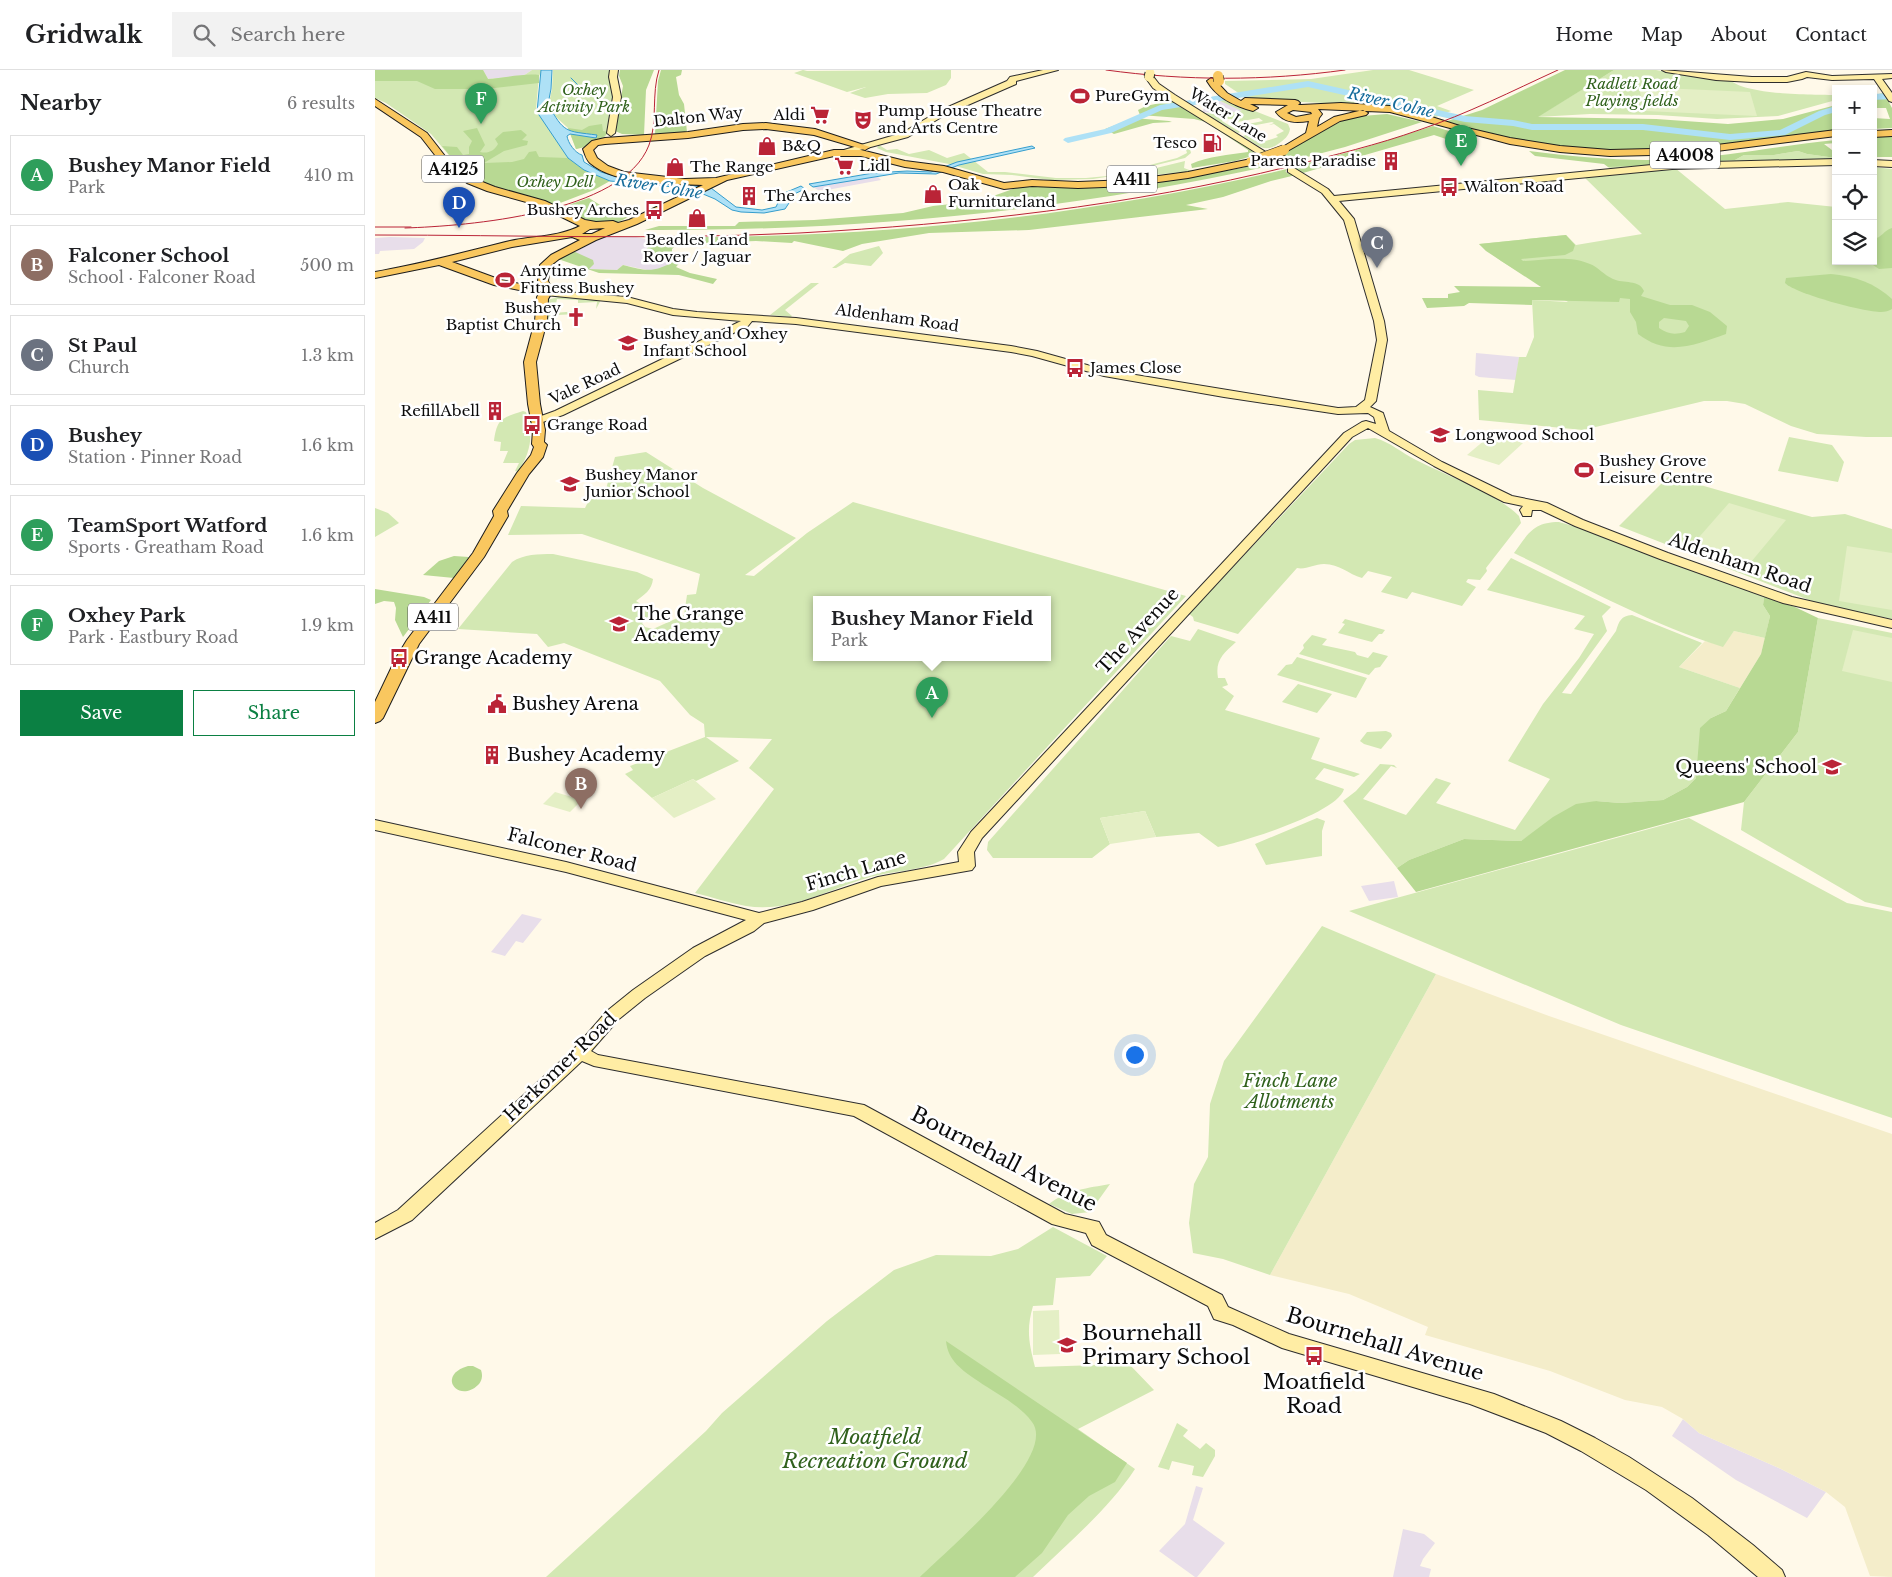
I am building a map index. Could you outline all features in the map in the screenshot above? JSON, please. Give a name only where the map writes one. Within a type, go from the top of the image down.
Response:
[{"type":"main road","points":[[1214,76],[1225,94],[1295,119],[1316,116]]},
{"type":"main road","points":[[1225,94],[1264,106],[1291,125],[1297,135]]},
{"type":"main road","name":"A4008","points":[[1245,101],[1367,107],[1399,111],[1505,140],[1599,152],[1679,152],[1832,133]]},
{"type":"main road","name":"A4125","points":[[375,102],[424,135],[445,162],[471,181],[491,190],[544,204],[580,228]]},
{"type":"main road","name":"A4008","points":[[1304,107],[1333,106]]},
{"type":"main road","points":[[1276,113],[1304,107],[1314,110],[1316,116],[1311,133]]},
{"type":"main road","name":"A4008","points":[[1316,116],[1339,111],[1372,111],[1406,115],[1468,135],[1502,143],[1558,152],[1604,156],[1688,155],[1832,137]]},
{"type":"main road","name":"A411","points":[[1017,181],[1097,185],[1129,183],[1211,172],[1281,149],[1341,117],[1372,111]]},
{"type":"main road","points":[[1295,119],[1301,126],[1297,135]]},
{"type":"main road","name":"Dalton Way","points":[[599,141],[687,135],[759,126],[785,127],[827,136],[864,147],[877,147],[939,166]]},
{"type":"main road","points":[[1877,132],[1892,131]]},
{"type":"main road","name":"A411","points":[[1281,149],[1297,135]]},
{"type":"main road","points":[[826,154],[839,145],[827,136]]},
{"type":"main road","points":[[599,141],[590,147],[588,152],[590,159],[602,168],[619,174],[705,184],[841,152],[861,153],[893,162],[939,166],[980,175],[1003,176],[1017,181]]},
{"type":"main road","points":[[953,169],[1005,186],[1017,181]]},
{"type":"main road","points":[[994,183],[996,179],[1003,176]]},
{"type":"main road","points":[[453,262],[512,244],[564,236],[580,228],[602,227],[637,220],[693,193],[705,184]]},
{"type":"main road","points":[[580,228],[577,236],[579,238],[594,237],[602,227]]},
{"type":"main road","points":[[564,236],[577,240],[579,245]]},
{"type":"main road","name":"A411","points":[[376,715],[403,658],[479,554],[501,516],[507,511],[521,486],[521,480],[532,460],[537,457],[541,445],[538,444],[531,362],[542,318],[542,290],[545,265],[555,257],[594,237]]},
{"type":"main road","name":"Aldenham Road","points":[[375,274],[437,262],[453,262],[479,277],[523,288],[542,290]]},
{"type":"street","points":[[599,141],[611,133],[617,97],[613,77],[614,70]]},
{"type":"street","points":[[852,143],[877,147],[915,130],[943,113],[1016,81],[1054,70]]},
{"type":"street","points":[[1666,70],[1697,75],[1759,80],[1803,74],[1811,78],[1815,76],[1892,76]]},
{"type":"street","name":"Water Lane","points":[[1150,73],[1157,86],[1276,161]]},
{"type":"street","points":[[1876,76],[1891,97]]},
{"type":"street","points":[[611,133],[630,138]]},
{"type":"street","points":[[841,152],[864,147]]},
{"type":"street","points":[[1334,199],[1681,165],[1832,162]]},
{"type":"street","points":[[1877,162],[1892,164]]},
{"type":"street","points":[[1291,170],[1322,189],[1334,199],[1349,219],[1382,340],[1381,352],[1369,401],[1361,408],[1354,421],[1369,434],[1393,438]]},
{"type":"street","name":"Aldenham Road","points":[[542,290],[627,300],[673,312],[810,322],[1011,349],[1104,372],[1224,394],[1338,411],[1354,421],[1379,421]]},
{"type":"street","name":"Vale Road","points":[[537,421],[559,413],[745,324],[750,318]]},
{"type":"street","points":[[1369,401],[1379,421],[1393,438]]},
{"type":"street","name":"The Avenue","points":[[967,866],[965,852],[975,834],[1354,421],[1367,424],[1379,421]]},
{"type":"street","name":"Aldenham Road","points":[[1393,438],[1438,464],[1530,509],[1534,517],[1547,514],[1579,523],[1731,581],[1794,602],[1892,624]]},
{"type":"street","name":"Falconer Road","points":[[375,825],[566,867],[747,914],[758,919]]},
{"type":"street","name":"Finch Lane","points":[[758,919],[807,906],[878,882],[967,866]]},
{"type":"street","name":"Herkomer Road","points":[[375,1232],[405,1215],[580,1053],[613,1015],[639,994],[699,952],[748,927],[758,919]]},
{"type":"street","name":"Bournehall Avenue","points":[[580,1053],[594,1060],[858,1110],[1059,1219],[1078,1225],[1092,1226],[1099,1240],[1215,1301],[1221,1313],[1237,1317],[1289,1342],[1480,1398],[1519,1412],[1581,1440],[1631,1468],[1689,1506],[1775,1577]]},
{"type":"shaded area","points":[[483,70],[532,70],[523,76],[488,79]]},
{"type":"shaded area","points":[[1218,100],[1243,111],[1222,114],[1203,112],[1204,104],[1208,103],[1207,101]]},
{"type":"shaded area","points":[[876,175],[881,180],[827,190],[818,190],[813,187]]},
{"type":"shaded area","points":[[600,236],[636,237],[660,242],[648,247],[644,253],[676,261],[652,271],[623,265],[617,270],[588,269],[573,251]]},
{"type":"shaded area","points":[[375,238],[425,238],[414,249],[380,251],[379,254],[375,254]]},
{"type":"shaded area","points":[[1476,353],[1519,357],[1516,380],[1479,377],[1475,375]]},
{"type":"shaded area","points":[[1734,631],[1765,638],[1761,654],[1740,688],[1679,667],[1705,641],[1723,646]]},
{"type":"shaded area","points":[[1394,881],[1398,897],[1369,901],[1361,886]]},
{"type":"shaded area","points":[[522,914],[542,919],[523,943],[516,941],[505,956],[491,952]]},
{"type":"shaded area","points":[[1436,974],[1549,1016],[1892,1134],[1892,1577],[1870,1576],[1845,1507],[1826,1492],[1781,1469],[1699,1433],[1683,1419],[1662,1407],[1625,1400],[1550,1371],[1425,1335],[1428,1327],[1349,1294],[1270,1275]]},
{"type":"shaded area","points":[[1683,1419],[1699,1433],[1781,1469],[1826,1492],[1807,1518],[1736,1480],[1672,1436]]},
{"type":"shaded area","points":[[1196,1486],[1203,1488],[1193,1520],[1225,1543],[1195,1577],[1159,1551],[1185,1524]]},
{"type":"shaded area","points":[[1403,1529],[1424,1534],[1435,1543],[1420,1566],[1431,1569],[1429,1577],[1393,1577]]},
{"type":"green space","points":[[375,70],[483,70],[488,79],[523,76],[532,70],[542,70],[539,76],[536,109],[568,158],[464,173],[431,134],[386,103],[375,98]]},
{"type":"green space","points":[[375,70],[483,70],[488,79],[539,75],[539,83],[486,89],[435,89],[417,81],[375,81]]},
{"type":"green space","name":"Oxhey Activity Park","points":[[553,70],[612,70],[615,91],[608,133],[604,138],[576,149],[568,128],[556,117],[549,103]]},
{"type":"green space","points":[[620,70],[654,70],[646,90],[644,135],[622,134],[615,131],[623,86],[619,76]]},
{"type":"green space","points":[[661,70],[682,70],[681,75],[676,77],[679,95],[684,104],[687,132],[655,134],[658,81]]},
{"type":"green space","points":[[803,70],[951,70],[951,78],[946,85],[927,93],[888,94],[865,98],[850,93],[866,87],[847,92],[794,73]]},
{"type":"green space","points":[[1373,70],[1409,70],[1474,90],[1437,106],[1451,111],[1433,118],[1345,104],[1261,100],[1243,96],[1225,84],[1225,81],[1311,79]]},
{"type":"green space","points":[[1565,70],[1614,70],[1538,117],[1656,119],[1728,124],[1783,119],[1832,106],[1832,131],[1679,150],[1628,152],[1507,139],[1444,122],[1482,110]]},
{"type":"green space","name":"Radlett Road Playing fields","points":[[1614,70],[1656,70],[1688,76],[1729,79],[1737,84],[1763,91],[1832,95],[1832,101],[1778,116],[1717,119],[1658,115],[1590,114],[1537,117]]},
{"type":"green space","points":[[1639,87],[1750,92],[1757,116],[1644,111]]},
{"type":"green space","points":[[1884,93],[1892,108],[1892,128],[1877,129],[1877,118],[1890,119],[1886,108],[1877,108],[1877,94]]},
{"type":"green space","points":[[1224,99],[1288,124],[1289,134],[1273,147],[1264,148],[1256,145],[1243,136],[1246,135],[1260,143],[1278,137],[1276,135],[1284,131],[1274,124],[1269,125],[1274,123],[1272,122],[1251,126],[1248,124],[1263,121],[1259,118],[1237,122],[1231,119],[1223,119],[1222,121],[1240,132],[1238,133],[1203,113],[1222,114],[1242,111],[1218,100]]},
{"type":"green space","points":[[1174,100],[1259,154],[1235,161],[1192,168],[1191,164],[1198,161],[1248,152],[1248,150],[1206,122],[1194,119],[1140,115],[1138,110],[1146,106]]},
{"type":"green space","points":[[1387,114],[1422,122],[1345,147],[1284,163],[1275,157],[1349,117]]},
{"type":"green space","points":[[1134,118],[1172,122],[1153,123],[1114,134],[1105,129]]},
{"type":"green space","points":[[602,124],[603,131],[608,132],[606,135],[594,143],[576,149],[568,128],[582,130],[589,126]]},
{"type":"green space","points":[[1433,126],[1465,136],[1446,139],[1434,135],[1303,173],[1293,167],[1360,149]]},
{"type":"green space","name":"Oxhey Dell","points":[[477,128],[485,145],[480,152],[483,153],[495,148],[498,144],[495,139],[503,132],[521,130],[527,135],[522,140],[528,141],[527,145],[504,151],[484,163],[512,162],[524,159],[529,152],[536,151],[539,157],[568,158],[584,170],[610,181],[594,190],[555,205],[497,188],[464,173],[442,146],[457,147],[463,155],[469,154],[469,147],[472,141],[463,131]]},
{"type":"green space","points":[[1892,136],[1892,157],[1877,157],[1877,137]]},
{"type":"green space","points":[[1183,139],[1189,145],[1191,153],[1185,158],[1112,176],[1093,179],[1050,180],[1012,175],[983,174],[949,164],[886,152],[877,148],[879,145],[887,150],[897,149],[909,154],[929,150],[947,158],[964,153],[988,172],[1056,178],[1086,178],[1107,176],[1177,158],[1187,153]]},
{"type":"green space","points":[[1832,140],[1832,143],[1824,144],[1832,150],[1832,157],[1798,151],[1774,155],[1744,155],[1735,160],[1684,161],[1647,166],[1608,167],[1604,164],[1535,156],[1529,151],[1603,158],[1658,160]]},
{"type":"green space","points":[[1798,151],[1832,157],[1832,160],[1612,170],[1608,167],[1647,166],[1684,161],[1735,160],[1744,155],[1774,155]]},
{"type":"green space","points":[[1269,160],[1279,164],[1122,194],[964,215],[805,227],[645,230],[659,226],[735,226],[739,222],[814,220],[903,213],[933,206],[979,201],[1019,187],[1090,188],[1168,181],[1242,168]]},
{"type":"green space","points":[[1185,161],[1184,168],[1192,171],[1107,180]]},
{"type":"green space","points":[[1877,167],[1892,169],[1892,437],[1817,434],[1791,426],[1745,404],[1727,401],[1704,401],[1583,430],[1479,420],[1478,390],[1513,393],[1519,357],[1526,357],[1534,337],[1532,300],[1568,302],[1501,261],[1479,244],[1566,235],[1576,245],[1642,234],[1584,177],[1675,168],[1725,209],[1788,202],[1832,207],[1832,265],[1877,265]]},
{"type":"green space","points":[[1287,169],[1296,175],[1223,197],[1186,205],[1208,209],[1029,230],[929,233],[862,244],[843,251],[794,241],[792,243],[756,241],[677,244],[672,249],[672,254],[683,259],[676,267],[690,273],[717,279],[713,284],[679,275],[599,273],[558,259],[573,251],[593,260],[594,264],[589,269],[617,270],[623,265],[650,270],[661,268],[675,261],[644,253],[648,247],[660,242],[656,237],[815,234],[973,222],[1131,201]]},
{"type":"green space","points":[[589,198],[608,210],[629,216],[621,221],[612,223],[594,222],[559,208]]},
{"type":"green space","points":[[1892,228],[1892,268],[1879,269],[1873,265],[1877,265],[1877,238]]},
{"type":"green space","points":[[1566,235],[1575,245],[1573,251],[1565,255],[1521,259],[1523,261],[1566,259],[1582,261],[1596,267],[1613,279],[1639,285],[1644,291],[1641,296],[1670,305],[1692,305],[1710,312],[1727,326],[1726,334],[1681,347],[1660,345],[1638,334],[1636,322],[1630,312],[1630,299],[1620,298],[1619,302],[1532,300],[1532,305],[1469,303],[1464,306],[1427,308],[1422,298],[1448,298],[1448,294],[1460,292],[1454,286],[1541,287],[1486,251],[1479,244]],"holes":[[[1664,318],[1686,321],[1689,326],[1685,332],[1671,333],[1659,328],[1659,322]]]},
{"type":"green space","points":[[879,246],[883,253],[871,266],[845,263],[832,268],[850,254]]},
{"type":"green space","points":[[1831,274],[1856,279],[1879,289],[1892,299],[1892,309],[1881,312],[1846,306],[1802,292],[1785,283],[1786,278]]},
{"type":"green space","points":[[811,283],[819,283],[785,310],[791,317],[770,315]]},
{"type":"green space","points":[[562,296],[601,300],[596,309],[597,302],[578,303],[578,300],[557,299],[554,313],[578,311],[577,314],[557,315],[556,321],[547,322],[547,300]]},
{"type":"green space","points":[[523,411],[526,412],[530,428],[530,443],[526,457],[518,472],[515,471],[519,463],[503,463],[508,451],[500,451],[501,442],[494,441],[499,423],[510,415]]},
{"type":"green space","points":[[1492,434],[1523,443],[1499,465],[1467,455]]},
{"type":"green space","points":[[1789,437],[1832,445],[1844,462],[1838,482],[1778,471]]},
{"type":"green space","points":[[1375,438],[1498,500],[1519,516],[1521,523],[1486,568],[1487,571],[1480,580],[1468,579],[1466,582],[1476,587],[1462,606],[1412,592],[1407,599],[1381,592],[1392,577],[1368,571],[1362,578],[1339,567],[1324,564],[1297,568],[1238,634],[1194,621],[1193,617],[1189,614],[1349,444],[1355,440]]},
{"type":"green space","points":[[646,452],[703,488],[796,538],[745,575],[754,576],[807,533],[853,502],[1186,596],[944,859],[916,869],[877,875],[793,903],[778,906],[746,906],[695,893],[774,789],[749,768],[772,739],[706,737],[739,761],[696,781],[693,779],[652,798],[625,774],[633,770],[630,766],[705,737],[704,724],[690,715],[660,681],[564,643],[548,647],[537,634],[458,629],[512,562],[521,557],[537,554],[553,554],[637,572],[653,579],[649,589],[636,601],[650,610],[649,617],[642,623],[645,627],[653,629],[684,615],[687,595],[696,594],[700,574],[582,534],[508,535],[521,506],[585,508],[589,500],[604,496],[615,457]]},
{"type":"green space","points":[[1669,476],[1812,517],[1845,514],[1892,529],[1892,619],[1822,605],[1619,526]]},
{"type":"green space","points":[[1729,503],[1786,520],[1751,562],[1693,544]]},
{"type":"green space","points":[[375,508],[388,513],[399,523],[375,537]]},
{"type":"green space","points":[[1559,522],[1584,529],[1764,597],[1763,605],[1770,616],[1765,638],[1734,631],[1723,647],[1696,638],[1643,616],[1514,553],[1532,530],[1543,524]]},
{"type":"green space","points":[[1847,546],[1892,553],[1892,610],[1839,601]]},
{"type":"green space","points":[[454,556],[469,557],[454,578],[423,575],[439,561]]},
{"type":"green space","points":[[1511,558],[1611,607],[1602,616],[1607,631],[1562,693],[1571,694],[1616,631],[1621,620],[1632,615],[1702,643],[1679,667],[1740,688],[1726,711],[1711,718],[1696,778],[1687,787],[1663,800],[1620,803],[1596,801],[1521,841],[1464,839],[1409,860],[1397,868],[1343,801],[1356,791],[1380,764],[1394,765],[1397,768],[1391,766],[1363,799],[1406,815],[1436,778],[1451,783],[1436,803],[1515,830],[1550,779],[1508,761],[1543,704],[1579,658],[1594,634],[1574,629],[1585,616],[1487,590]]},
{"type":"green space","points":[[375,589],[424,597],[431,600],[403,637],[395,620],[396,608],[394,602],[384,601],[375,604]]},
{"type":"green space","points":[[1764,597],[1795,607],[1818,618],[1798,732],[1744,802],[1416,892],[1397,868],[1409,860],[1464,839],[1521,841],[1553,817],[1576,804],[1596,801],[1620,803],[1663,800],[1687,787],[1696,778],[1700,728],[1711,718],[1726,711],[1761,654],[1770,616],[1763,605]]},
{"type":"green space","name":"Queens' School","points":[[1818,618],[1892,633],[1892,908],[1865,902],[1741,830],[1744,802],[1798,732]]},
{"type":"green space","points":[[1345,619],[1385,630],[1372,642],[1338,633],[1345,624],[1342,623]]},
{"type":"green space","points":[[1198,629],[1236,642],[1221,658],[1217,672],[1218,678],[1225,678],[1228,685],[1222,687],[1234,696],[1225,710],[1320,738],[1311,759],[1360,774],[1354,777],[1324,768],[1315,779],[1344,789],[1338,798],[1308,817],[1267,833],[1218,847],[1199,833],[1156,837],[1145,811],[1100,818],[1110,844],[1092,858],[993,858],[987,850],[988,842],[1171,636],[1190,641]]},
{"type":"green space","points":[[1853,630],[1892,638],[1892,682],[1842,671]]},
{"type":"green space","points":[[1312,635],[1327,639],[1322,645],[1355,652],[1357,655],[1368,658],[1373,652],[1388,656],[1380,667],[1375,668],[1369,675],[1299,654],[1304,648],[1303,645]]},
{"type":"green space","points":[[1297,657],[1367,678],[1356,698],[1277,675],[1286,665],[1292,664]]},
{"type":"green space","points":[[1298,684],[1332,694],[1317,713],[1282,702]]},
{"type":"green space","points":[[1386,731],[1391,733],[1392,736],[1381,749],[1360,741],[1367,732]]},
{"type":"green space","points":[[693,779],[716,799],[674,818],[652,798]]},
{"type":"green space","points":[[555,792],[582,800],[570,812],[543,804]]},
{"type":"green space","points":[[1145,811],[1156,837],[1110,844],[1100,818]]},
{"type":"green space","points":[[1317,818],[1325,821],[1322,831],[1322,856],[1266,865],[1255,844]]},
{"type":"green space","points":[[1689,818],[1847,903],[1892,912],[1892,1118],[1621,1025],[1349,911]]},
{"type":"green space","name":"Finch Lane Allotments","points":[[1322,926],[1436,974],[1270,1275],[1223,1259],[1193,1253],[1189,1223],[1194,1184],[1208,1157],[1210,1104],[1224,1061]]},
{"type":"green space","points":[[1110,1184],[1090,1212],[1072,1214],[1049,1204],[1070,1193]]},
{"type":"green space","name":"Moatfield Recreation Ground","points":[[1053,1227],[1107,1256],[1090,1276],[1056,1278],[1053,1305],[1033,1306],[1029,1336],[1035,1367],[1129,1364],[1154,1390],[1078,1429],[1135,1469],[1100,1512],[1033,1577],[546,1577],[706,1431],[722,1413],[827,1321],[894,1270],[936,1255],[991,1256],[1018,1249]]},
{"type":"green space","points":[[1059,1310],[1060,1354],[1033,1355],[1033,1311]]},
{"type":"green space","points":[[946,1341],[1127,1463],[1115,1482],[1089,1496],[1068,1515],[1042,1553],[1015,1577],[920,1577],[995,1504],[1015,1480],[1029,1458],[1036,1438],[1032,1422],[1027,1416],[1014,1404],[961,1369],[953,1360]]},
{"type":"green space","points":[[468,1366],[481,1370],[481,1380],[471,1390],[458,1390],[453,1386],[453,1375],[458,1370]]},
{"type":"green space","points":[[1177,1423],[1188,1430],[1183,1436],[1200,1449],[1206,1443],[1215,1450],[1215,1456],[1203,1477],[1192,1475],[1194,1466],[1172,1461],[1169,1470],[1158,1467]]},
{"type":"water","points":[[541,70],[552,70],[548,104],[558,121],[572,131],[597,135],[596,138],[570,134],[567,136],[572,147],[582,155],[584,162],[601,172],[618,177],[711,188],[736,207],[762,210],[776,207],[782,194],[801,186],[805,189],[790,196],[789,203],[785,209],[764,213],[741,212],[732,210],[703,194],[674,187],[610,181],[584,170],[568,158],[537,112]]},
{"type":"water","points":[[1032,146],[1035,148],[959,165],[936,174],[899,173],[813,187],[809,184],[873,173],[931,172],[957,162]]},
{"type":"waterway","points":[[571,78],[578,85]]},
{"type":"waterway","name":"River Colne","points":[[1068,140],[1108,131],[1160,108],[1308,84],[1465,119],[1513,123],[1532,127],[1643,127],[1730,137],[1782,133],[1822,113],[1832,110]]},
{"type":"waterway","name":"River Colne","points":[[1877,97],[1892,96]]},
{"type":"tunnel","points":[[1276,161],[1291,170]]},
{"type":"railway","points":[[405,228],[466,224],[541,212],[577,201],[609,187],[634,168],[649,145],[652,136],[655,89],[659,70]]},
{"type":"railway","points":[[1106,70],[1196,78],[1255,78],[1345,70]]},
{"type":"railway","points":[[375,235],[640,237],[746,235],[861,229],[1047,211],[1170,192],[1230,180],[1371,145],[1455,117],[1558,70]]},
{"type":"railway","points":[[375,227],[411,227]]},
{"type":"place","name":"PureGym","points":[[1080,96]]},
{"type":"place","name":"Aldi","points":[[820,115]]},
{"type":"place","name":"Pump House Theatre and Arts Centre","points":[[863,120]]},
{"type":"place","name":"Oxhey Park","points":[[481,124]]},
{"type":"place","name":"Tesco","points":[[1212,143]]},
{"type":"place","name":"B&Q","points":[[767,146]]},
{"type":"place","name":"Parents Paradise","points":[[1391,161]]},
{"type":"place","name":"Lidl","points":[[844,166]]},
{"type":"place","name":"TeamSport Watford","points":[[1461,166]]},
{"type":"place","name":"The Range","points":[[675,167]]},
{"type":"place","name":"Walton Road","points":[[1449,187]]},
{"type":"place","name":"Oak Furnitureland","points":[[933,194]]},
{"type":"place","name":"The Arches","points":[[749,196]]},
{"type":"place","name":"Bushey Arches","points":[[654,210]]},
{"type":"place","name":"Beadles Land Rover / Jaguar","points":[[697,218]]},
{"type":"place","name":"Bushey","points":[[459,228]]},
{"type":"place","name":"St Paul","points":[[1377,268]]},
{"type":"place","name":"Anytime Fitness Bushey","points":[[505,280]]},
{"type":"place","name":"Bushey Baptist Church","points":[[576,317]]},
{"type":"place","name":"Bushey and Oxhey Infant School","points":[[628,343]]},
{"type":"place","name":"James Close","points":[[1075,368]]},
{"type":"place","name":"RefillAbell","points":[[495,411]]},
{"type":"place","name":"Grange Road","points":[[532,425]]},
{"type":"place","name":"Longwood School","points":[[1440,435]]},
{"type":"place","name":"Bushey Grove Leisure Centre","points":[[1584,470]]},
{"type":"place","name":"Bushey Manor Junior School","points":[[570,484]]},
{"type":"place","name":"The Grange Academy","points":[[619,624]]},
{"type":"place","name":"Grange Academy","points":[[399,658]]},
{"type":"place","name":"Bushey Arena","points":[[497,704]]},
{"type":"place","name":"Bushey Manor Field","points":[[932,718]]},
{"type":"place","name":"Bushey Academy","points":[[492,755]]},
{"type":"place","name":"Queens' School","points":[[1832,767]]},
{"type":"place","name":"Falconer School","points":[[581,809]]},
{"type":"place","name":"Bournehall Primary School","points":[[1067,1345]]},
{"type":"place","name":"Moatfield Road","points":[[1314,1356]]}]
